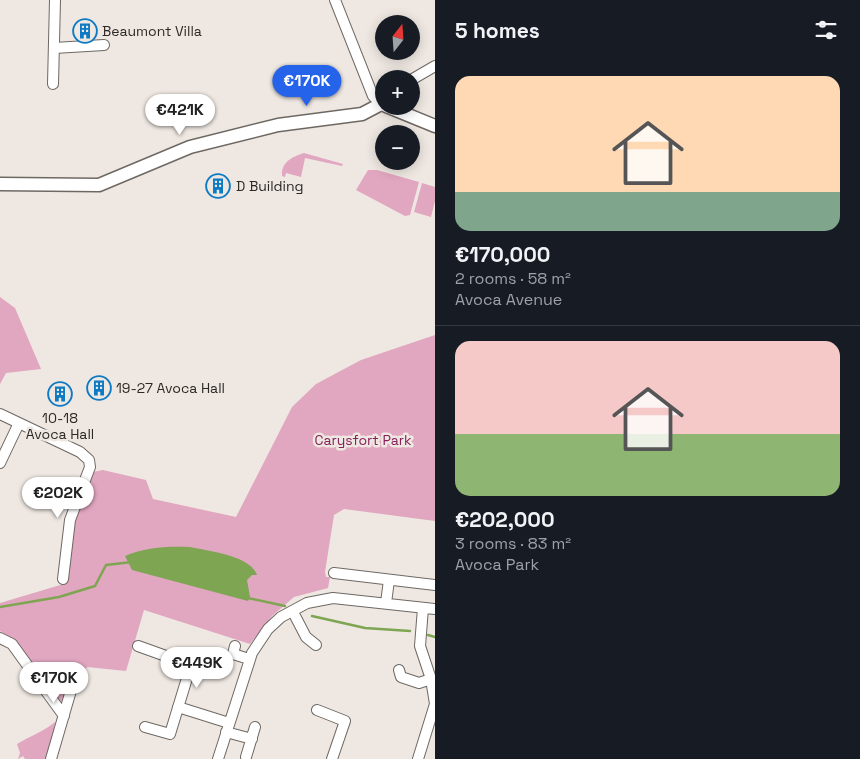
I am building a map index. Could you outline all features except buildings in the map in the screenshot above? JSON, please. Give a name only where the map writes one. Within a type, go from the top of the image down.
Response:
[{"type":"street","points":[[53,84],[54,0]]},
{"type":"street","points":[[335,0],[375,98]]},
{"type":"street","points":[[54,48],[104,45]]},
{"type":"street","points":[[420,75],[435,66]]},
{"type":"street","points":[[0,184],[99,184],[190,148],[278,124],[362,114],[375,108]]},
{"type":"street","points":[[409,115],[435,126]]},
{"type":"street","points":[[0,414],[80,452],[89,460],[90,468],[70,520],[63,579]]},
{"type":"street","points":[[0,463],[19,423]]},
{"type":"street","points":[[334,573],[435,585]]},
{"type":"street","points":[[386,603],[389,580]]},
{"type":"street","points":[[218,759],[249,659],[268,629],[281,617],[307,603],[333,598],[435,608]]},
{"type":"street","points":[[418,759],[435,704],[420,646],[423,608]]},
{"type":"street","points":[[293,612],[306,637],[316,645]]},
{"type":"street","points":[[0,638],[12,644],[54,705],[64,716]]},
{"type":"street","points":[[138,646],[191,665],[170,734],[145,727]]},
{"type":"street","points":[[232,654],[249,659]]},
{"type":"street","points":[[399,670],[401,677],[418,683],[430,679]]},
{"type":"street","points":[[51,759],[72,688]]},
{"type":"street","points":[[178,707],[252,739]]},
{"type":"street","points":[[317,710],[344,721],[332,759]]},
{"type":"street","points":[[246,757],[255,727]]},
{"type":"green space","points":[[304,153],[343,164],[342,166],[305,158],[301,177],[286,173],[285,177],[282,176],[285,164],[292,158]]},
{"type":"green space","points":[[368,170],[377,170],[419,182],[410,215],[405,216],[356,190]]},
{"type":"green space","points":[[422,183],[435,187],[435,201],[431,217],[414,212]]},
{"type":"green space","points":[[0,297],[15,308],[41,369],[6,373],[0,384]]},
{"type":"green space","name":"Carysfort Park","points":[[435,335],[435,521],[344,509],[334,515],[325,572],[326,577],[330,577],[328,588],[294,597],[272,616],[250,644],[144,610],[126,671],[87,667],[75,683],[64,679],[61,689],[66,695],[64,701],[57,701],[17,643],[0,631],[0,603],[67,583],[74,522],[93,472],[103,470],[146,480],[153,499],[236,517],[292,407],[316,384],[361,360]]},
{"type":"green space","points":[[55,722],[47,759],[25,759],[23,756],[18,759],[20,753],[17,744],[46,729]]},
{"type":"shaded area","points":[[190,547],[228,555],[247,563],[257,575],[252,575],[247,580],[250,597],[248,601],[132,570],[125,556],[157,548]]},
{"type":"waterway","points":[[0,607],[59,597],[95,586],[106,565],[132,562]]},
{"type":"waterway","points":[[248,598],[285,606]]},
{"type":"waterway","points":[[312,616],[365,628],[410,631]]},
{"type":"waterway","points":[[428,635],[435,637]]},
{"type":"place","name":"Beaumont Villa","points":[[85,31]]},
{"type":"place","name":"D Building","points":[[218,186]]},
{"type":"place","name":"19-27 Avoca Hall","points":[[99,388]]},
{"type":"place","name":"10-18 Avoca Hall","points":[[60,394]]}]
